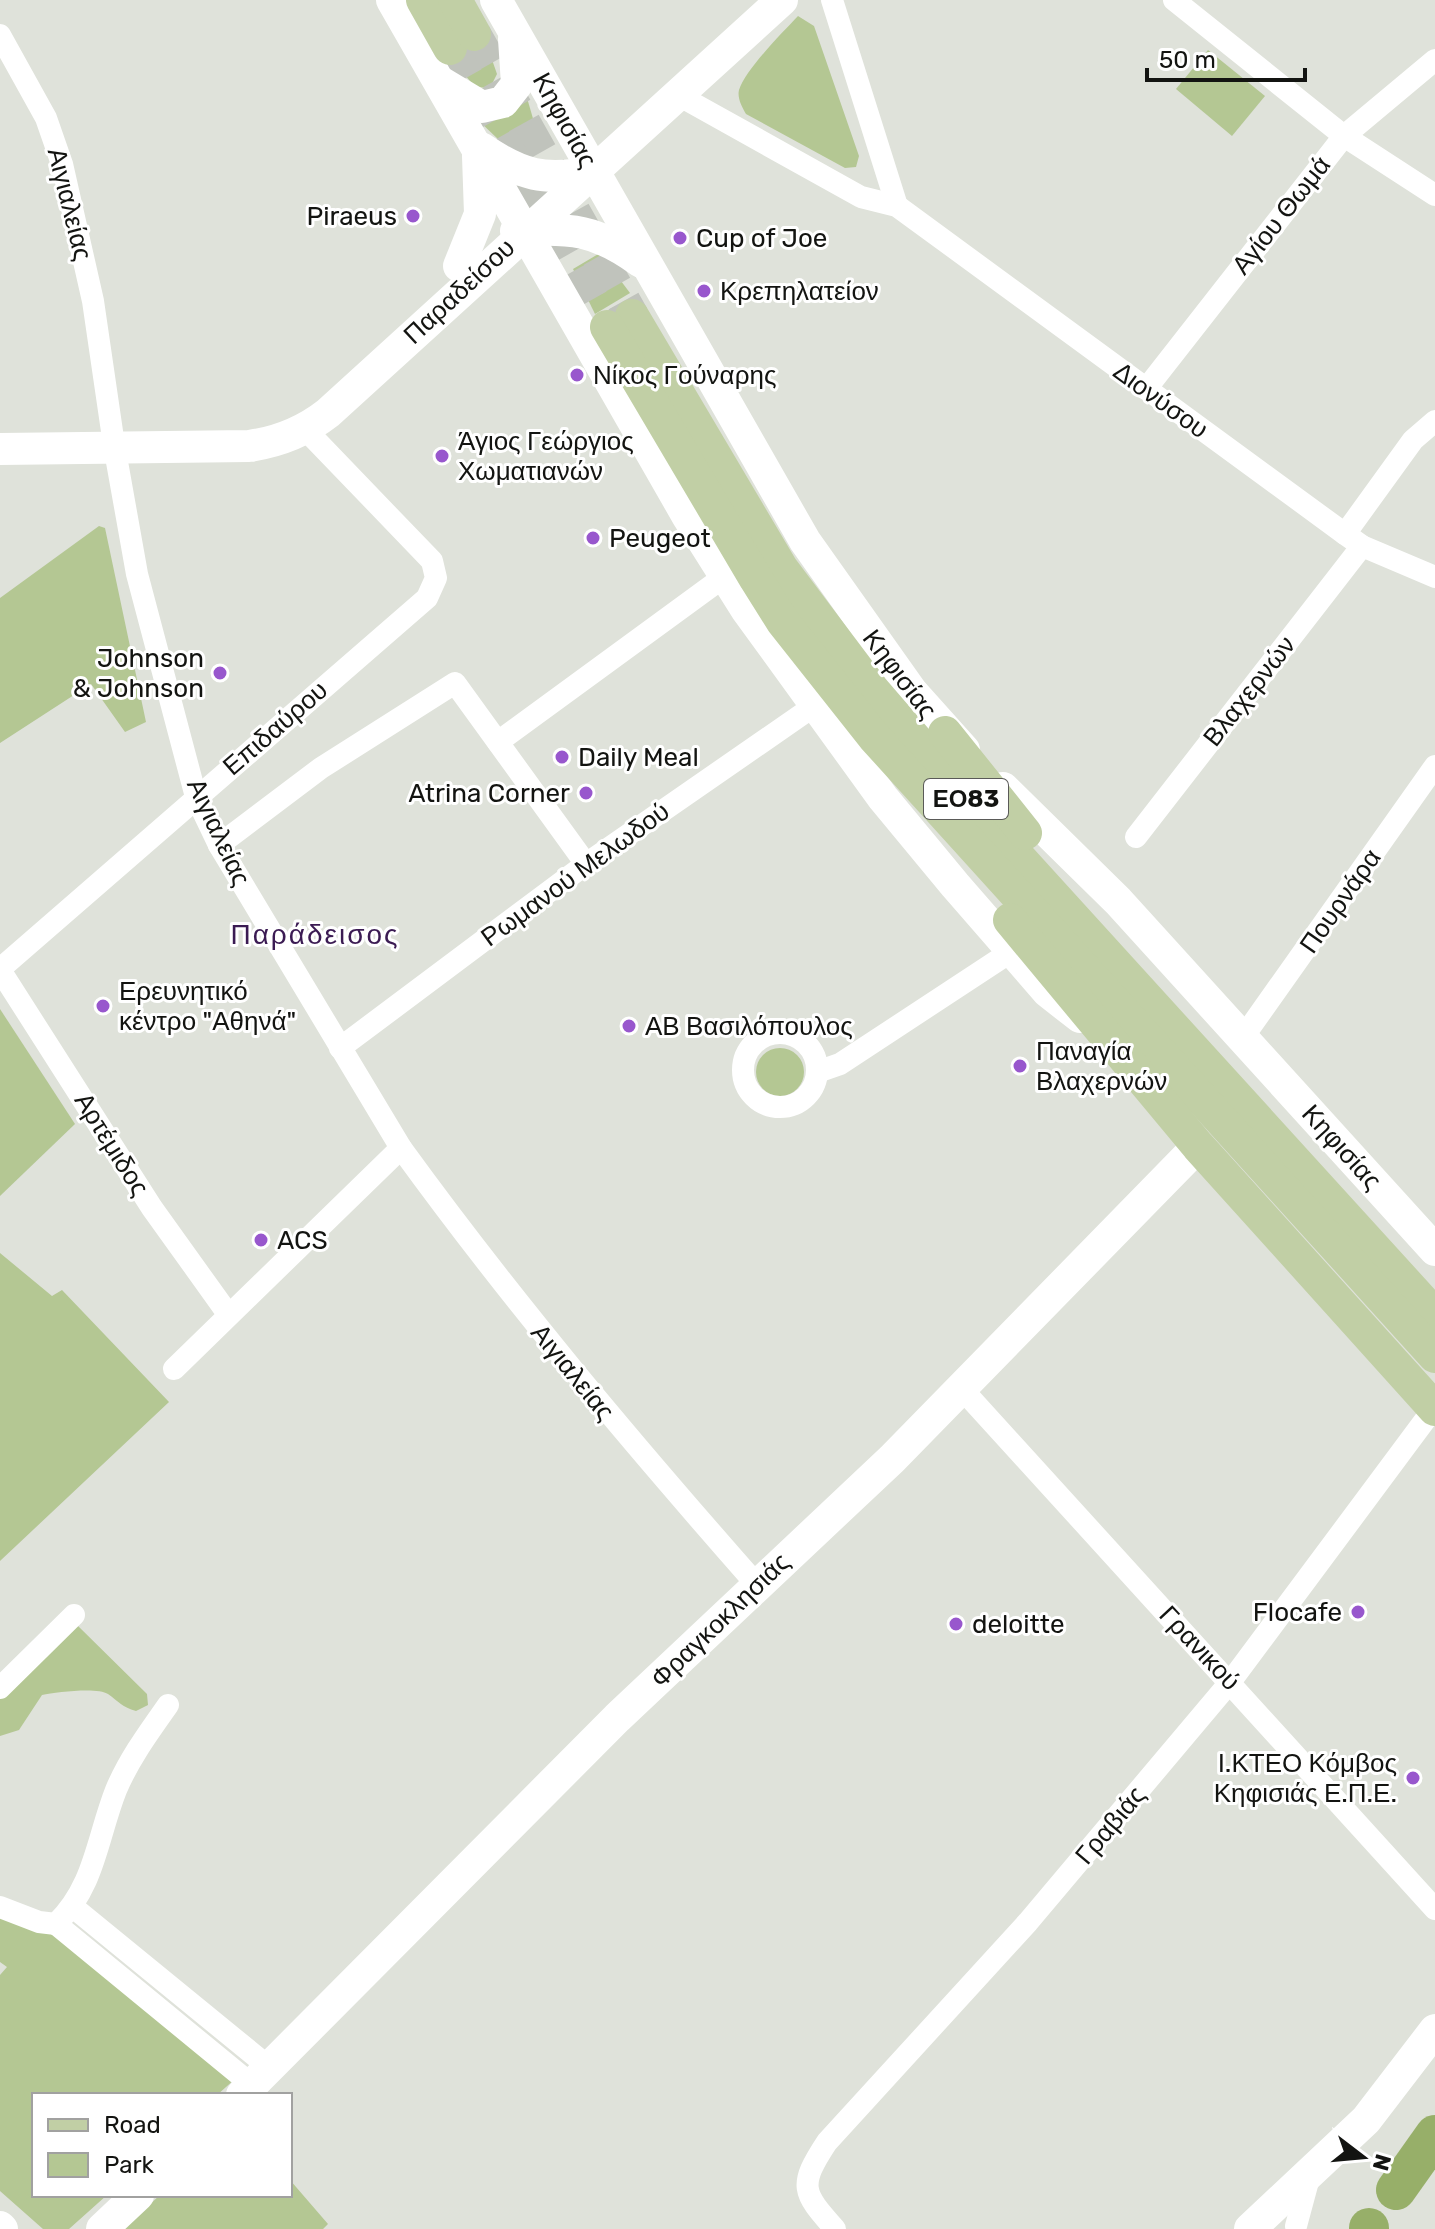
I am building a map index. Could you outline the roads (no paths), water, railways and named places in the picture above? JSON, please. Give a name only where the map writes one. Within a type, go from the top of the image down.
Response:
[{"type":"highway","points":[[1396,2190],[1435,2135]]},
{"type":"main road","points":[[392,0],[454,54]]},
{"type":"main road","points":[[423,0],[454,54],[469,102],[492,107],[503,102],[517,84],[512,28]]},
{"type":"main road","points":[[455,0],[454,54],[481,172],[480,214],[459,266]]},
{"type":"main road","name":"Κηφισίας","points":[[496,0],[805,541],[876,644],[945,733],[1081,862],[1244,1036],[1435,1250]]},
{"type":"main road","points":[[526,230],[782,0]]},
{"type":"main road","points":[[477,145],[523,173],[547,177],[593,172]]},
{"type":"main road","points":[[477,145],[725,576],[814,706],[883,798],[1048,992],[1113,1043]]},
{"type":"main road","points":[[526,230],[594,234],[619,246],[649,268]]},
{"type":"main road","name":"Παραδείσου","points":[[304,428],[306,412],[320,391],[497,232],[526,230]]},
{"type":"main road","name":"Παραδείσου","points":[[0,449],[114,445],[249,446],[279,440],[328,413],[526,230]]},
{"type":"main road","name":"Κηφισίας","points":[[1435,1315],[925,753],[807,607],[620,321],[729,537],[783,622],[874,737],[1435,1356]]},
{"type":"main road","points":[[945,733],[1202,1056]]},
{"type":"main road","points":[[874,737],[961,861],[1198,1146],[1434,1409]]},
{"type":"main road","name":"Φραγκοκλησιάς","points":[[254,2083],[617,1718],[962,1389],[1198,1146]]},
{"type":"main road","points":[[1250,2229],[1379,2105],[1435,2030]]},
{"type":"main road","points":[[102,2229],[136,2197]]},
{"type":"street","points":[[832,0],[897,206]]},
{"type":"street","points":[[1174,0],[1344,136],[1435,195]]},
{"type":"street","name":"Αιγιαλείας","points":[[0,35],[46,118],[62,164],[93,301],[137,574],[196,797],[219,845],[401,1148],[571,1371],[757,1585]]},
{"type":"street","name":"Αγίου Θωμά","points":[[1146,389],[1344,136],[1435,60]]},
{"type":"street","name":"Διονύσου","points":[[678,95],[861,197],[897,206],[1354,540],[1435,577]]},
{"type":"street","name":"Βλαχερνών","points":[[1136,837],[1354,540],[1413,440],[1435,421]]},
{"type":"street","name":"Επιδαύρου","points":[[0,969],[427,598],[436,578],[432,561],[304,428]]},
{"type":"street","points":[[498,742],[725,576]]},
{"type":"street","points":[[219,845],[321,768],[455,683],[586,864]]},
{"type":"street","name":"Ρωμανού Μελωδού","points":[[340,1048],[586,864],[814,706]]},
{"type":"street","name":"Πουρνάρα","points":[[1244,1036],[1435,766]]},
{"type":"street","points":[[817,1072],[840,1064],[1012,951]]},
{"type":"street","name":"Αρτέμιδος","points":[[0,969],[152,1208],[228,1314]]},
{"type":"street","points":[[174,1369],[401,1148]]},
{"type":"street","name":"Γρανικού","points":[[962,1389],[1231,1681],[1435,1909]]},
{"type":"street","name":"Γραβιάς","points":[[835,2229],[810,2201],[807,2187],[827,2142],[1008,1944],[1231,1681],[1434,1409]]},
{"type":"street","points":[[0,1688],[74,1615]]},
{"type":"street","points":[[56,1924],[73,1907],[96,1862],[116,1791],[134,1756],[168,1705]]},
{"type":"street","points":[[0,1907],[39,1922],[56,1924],[254,2083]]},
{"type":"street","points":[[73,1907],[254,2083]]},
{"type":"street","points":[[1296,2226],[1311,2173]]},
{"type":"tunnel","points":[[474,34],[632,316]]},
{"type":"tunnel","points":[[450,48],[607,327]]},
{"type":"place","name":"Piraeus","points":[[413,216]]},
{"type":"place","name":"Cup of Joe","points":[[680,238]]},
{"type":"place","name":"Κρεπηλατείον","points":[[704,291]]},
{"type":"place","name":"Νίκος Γούναρης","points":[[577,375]]},
{"type":"place","name":"Άγιος Γεώργιος Χωματιανών","points":[[442,456]]},
{"type":"place","name":"Peugeot","points":[[593,538]]},
{"type":"place","name":"Johnson & Johnson","points":[[220,673]]},
{"type":"place","name":"Daily Meal","points":[[562,757]]},
{"type":"place","name":"Atrina Corner","points":[[586,793]]},
{"type":"place","name":"Ερευνητικό κέντρο \"Αθηνά\"","points":[[103,1006]]},
{"type":"place","name":"ΑΒ Βασιλόπουλος","points":[[629,1026]]},
{"type":"place","name":"Παναγία Βλαχερνών","points":[[1020,1066]]},
{"type":"place","name":"ACS","points":[[261,1240]]},
{"type":"place","name":"Flocafe","points":[[1358,1612]]},
{"type":"place","name":"deloitte","points":[[956,1624]]},
{"type":"place","name":"Ι.ΚΤΕΟ Κόμβος Κηφισιάς Ε.Π.Ε.","points":[[1413,1778]]},
{"type":"district","name":"Παράδεισος","points":[[315,934]]}]
